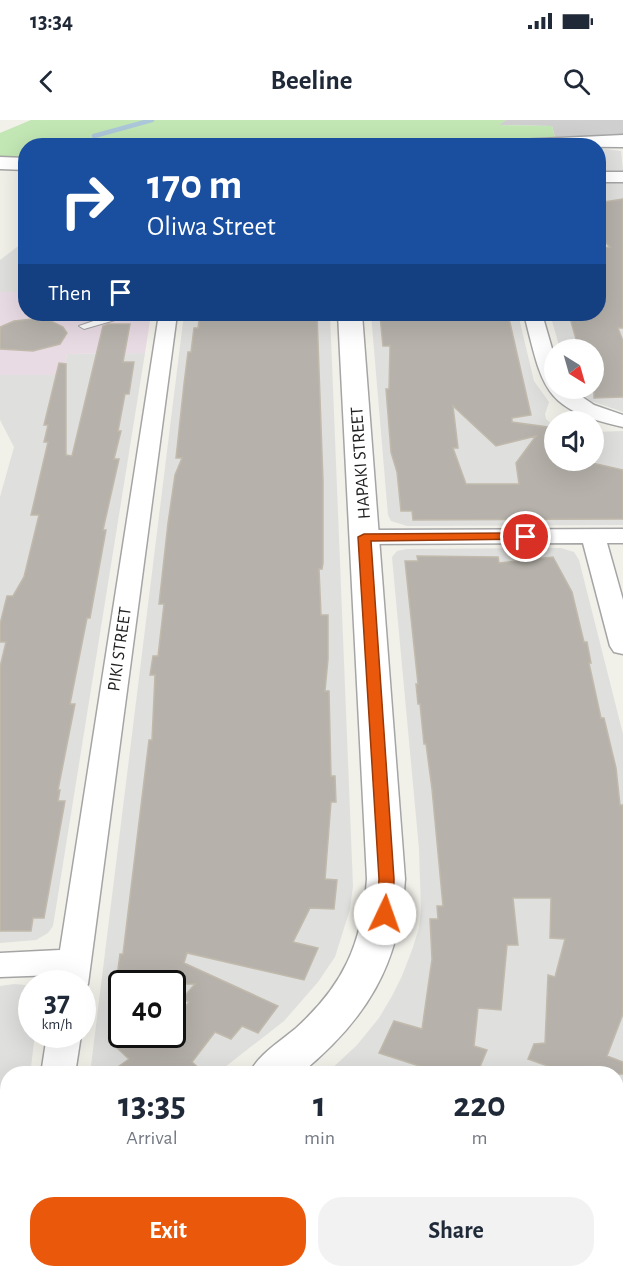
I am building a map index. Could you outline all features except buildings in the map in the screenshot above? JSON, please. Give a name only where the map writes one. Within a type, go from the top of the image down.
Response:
[{"type":"street","points":[[606,142],[623,141]]},
{"type":"street","points":[[0,163],[18,164]]},
{"type":"street","points":[[606,177],[623,177]]},
{"type":"street","name":"PIKI STREET","points":[[72,970],[166,321]]},
{"type":"street","name":"HAPAKI STREET","points":[[280,1066],[318,1035],[341,1010],[359,984],[380,938],[385,914],[386,879],[350,321]]},
{"type":"street","points":[[535,321],[544,354]]},
{"type":"street","points":[[570,399],[577,405],[623,421]]},
{"type":"street","points":[[593,536],[623,646]]},
{"type":"street","points":[[364,537],[623,536]]},
{"type":"street","points":[[0,965],[45,970]]},
{"type":"street","points":[[59,1066],[62,1048]]},
{"type":"lane","points":[[84,326],[101,321]]},
{"type":"shaded area","points":[[506,120],[623,120],[623,135],[555,137],[552,126],[498,125]]},
{"type":"shaded area","points":[[606,149],[621,151],[623,171],[606,172]]},
{"type":"shaded area","points":[[606,182],[623,182],[623,412],[588,399],[604,399],[604,339],[557,339],[552,321],[606,321]]},
{"type":"shaded area","points":[[18,246],[18,292],[0,292],[0,260]]},
{"type":"shaded area","points":[[0,292],[18,292],[18,321],[150,321],[145,353],[67,354],[62,375],[0,375]]},
{"type":"shaded area","points":[[183,321],[330,321],[353,886],[350,909],[335,957],[318,982],[284,1021],[226,1066],[91,1066],[93,1048],[96,1048],[96,1025]]},
{"type":"shaded area","points":[[372,321],[520,321],[534,381],[544,395],[544,399],[549,402],[544,411],[544,471],[604,471],[604,432],[623,431],[623,525],[407,526],[391,521],[388,515]]},
{"type":"shaded area","points":[[145,353],[53,926],[48,933],[36,940],[0,943],[0,497],[14,447],[0,420],[0,375],[62,375],[67,354]]},
{"type":"shaded area","points":[[561,548],[574,552],[579,560],[623,734],[623,1066],[335,1066],[357,1045],[379,1018],[402,976],[419,928],[421,909],[419,849],[392,557],[397,551],[407,549]]},
{"type":"shaded area","points":[[18,984],[18,1048],[33,1048],[31,1066],[0,1066],[0,986]]},
{"type":"green space","points":[[31,120],[506,120],[499,125],[552,126],[555,137],[18,138],[18,157],[0,156],[0,133]]},
{"type":"waterway","points":[[94,136],[152,120]]},
{"type":"route","points":[[385,914],[386,879],[364,537],[526,537]]}]
